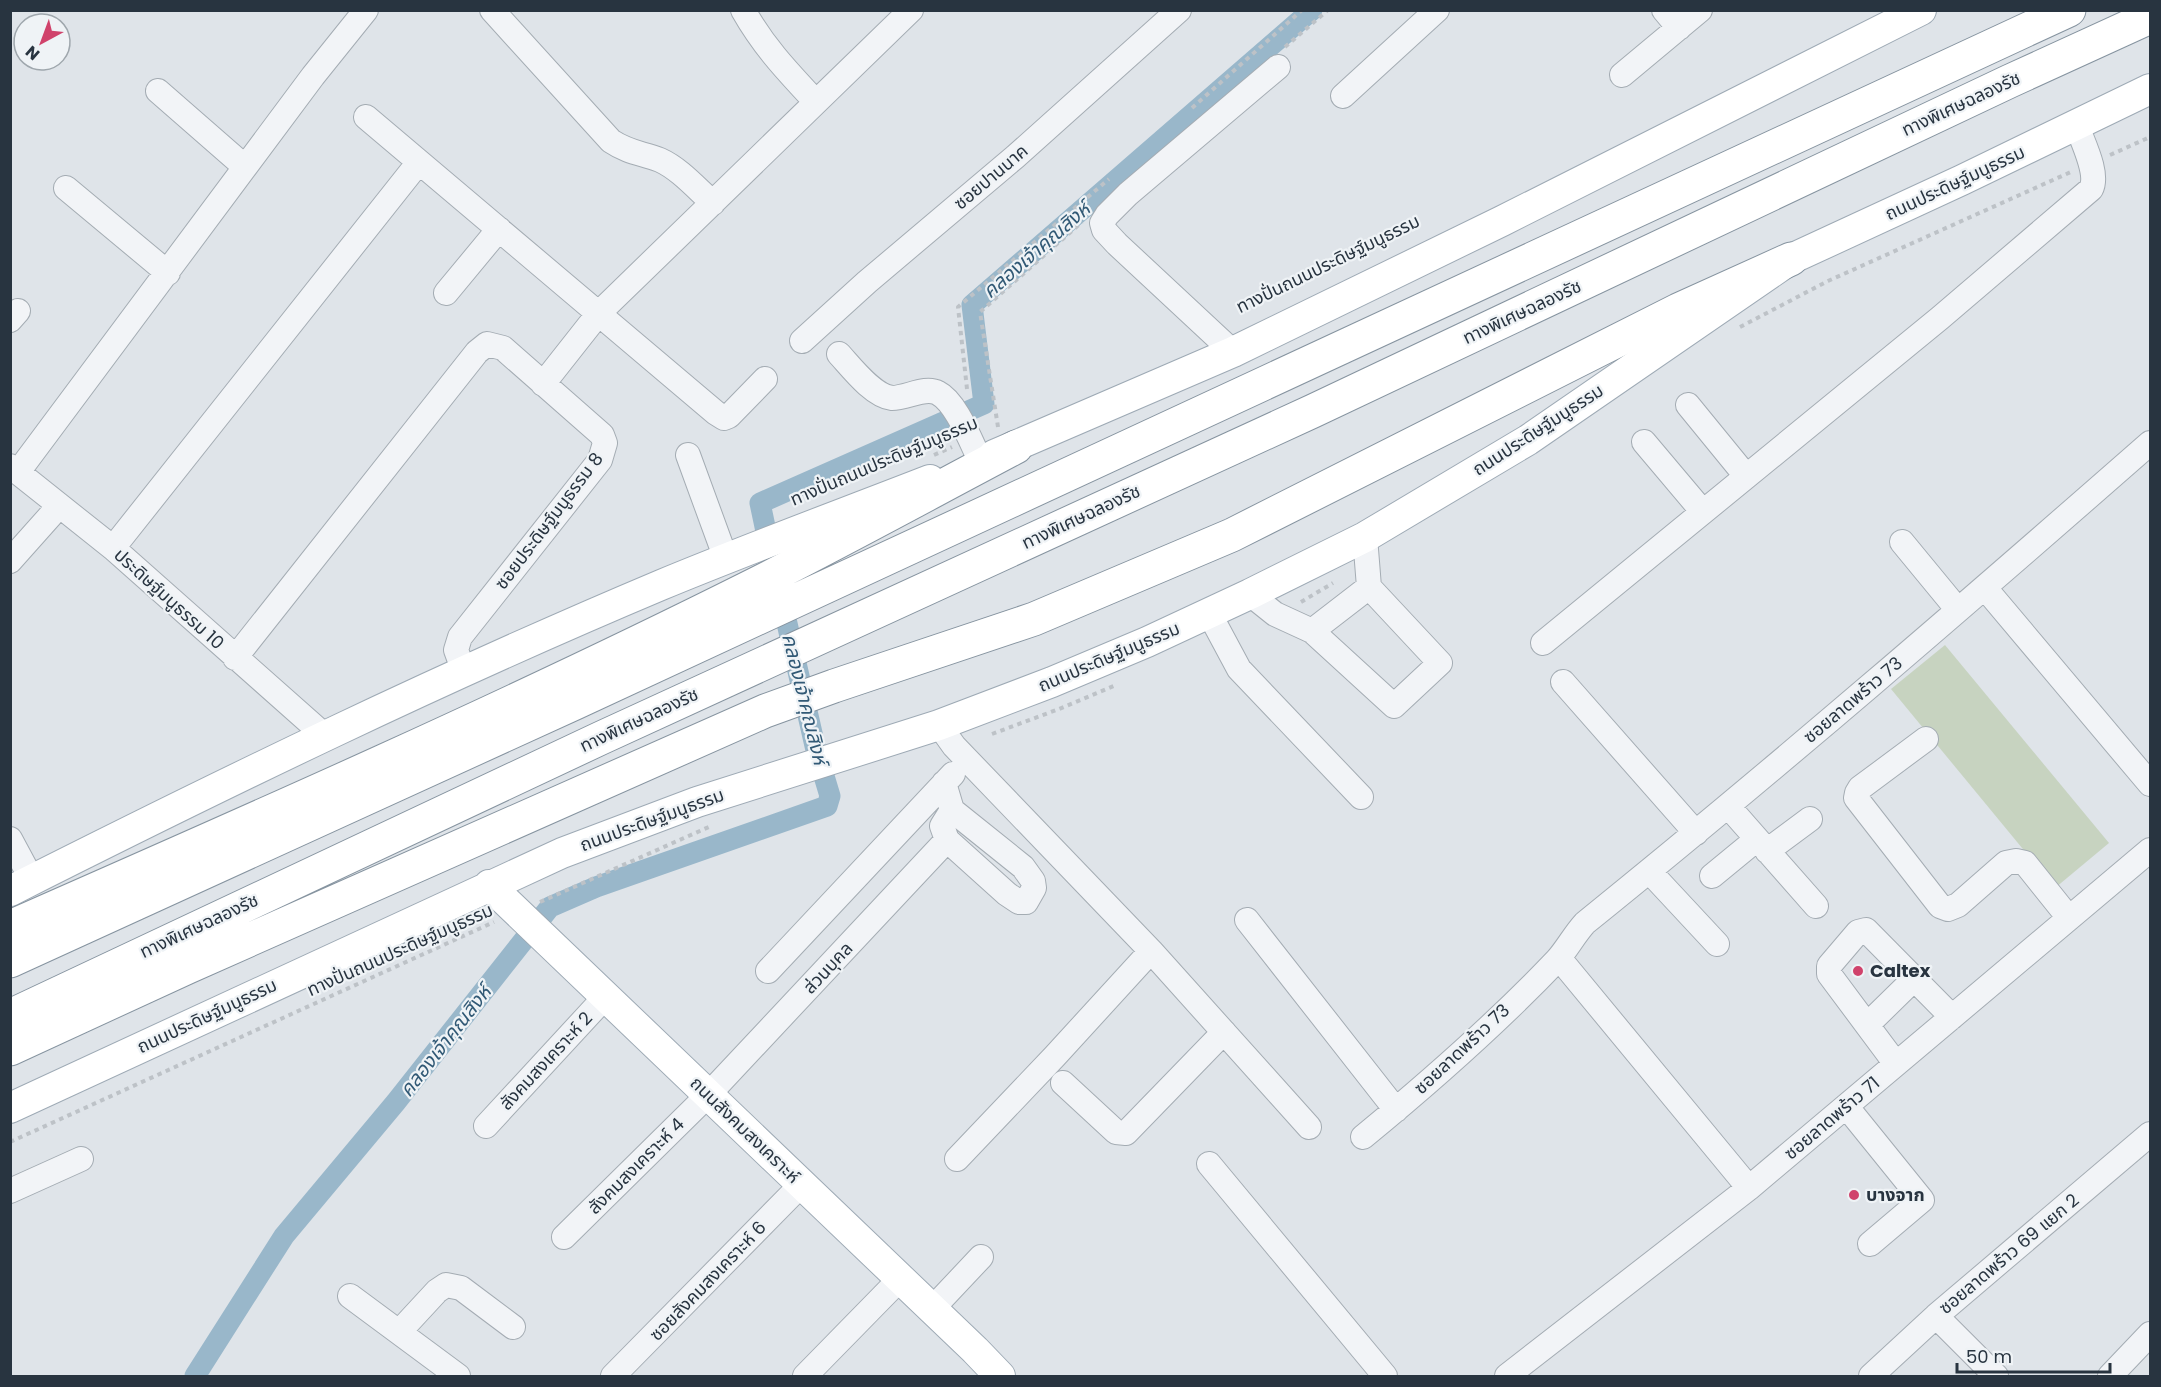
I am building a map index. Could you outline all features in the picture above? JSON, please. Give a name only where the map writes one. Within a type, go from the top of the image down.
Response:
[{"type":"highway","points":[[10,961],[608,688],[2069,10]]},
{"type":"highway","name":"ทางพิเศษฉลองรัช","points":[[10,1016],[601,738],[1313,411],[1999,86],[2151,17]]},
{"type":"highway","points":[[10,1049],[188,967],[765,711],[1034,619],[1232,535],[1678,310],[1791,259]]},
{"type":"highway","points":[[10,927],[331,785],[538,690],[788,552],[1012,435]]},
{"type":"main road","points":[[21,886],[325,736],[722,550],[755,548],[788,552],[971,442],[1012,435],[1233,352],[1502,221],[1921,10]]},
{"type":"main road","name":"ถนนประดิษฐ์มนูธรรม","points":[[10,1108],[562,853],[697,802],[939,725],[1052,682],[1147,642],[1250,594],[1365,537],[1528,440],[1791,259],[2151,89]]},
{"type":"main road","points":[[2087,121],[2151,100]]},
{"type":"main road","name":"ถนนสังคมสงเคราะห์","points":[[489,885],[932,1309],[1000,1377]]},
{"type":"street","points":[[14,469],[168,273],[313,76],[366,10]]},
{"type":"street","points":[[492,10],[611,141],[625,150],[671,166],[713,203]]},
{"type":"street","points":[[543,384],[599,313],[911,10]]},
{"type":"street","name":"ซอยปานนาค","points":[[802,341],[867,282],[1015,157],[1179,10]]},
{"type":"street","points":[[1343,96],[1437,10]]},
{"type":"street","points":[[1622,75],[1672,19],[1700,10]]},
{"type":"street","points":[[747,12],[753,30],[815,102]]},
{"type":"street","points":[[1233,352],[1117,244],[1104,230],[1102,223],[1128,194],[1278,67]]},
{"type":"street","points":[[158,91],[245,167]]},
{"type":"street","points":[[366,117],[716,413],[724,418],[729,416],[765,379]]},
{"type":"street","points":[[1543,643],[1940,318],[2091,189],[2094,182],[2087,121]]},
{"type":"street","points":[[113,548],[419,162]]},
{"type":"street","points":[[66,188],[168,273]]},
{"type":"street","points":[[446,293],[499,229]]},
{"type":"street","name":"ซอยประดิษฐ์มนูธรรม 8","points":[[235,658],[477,352],[487,344],[503,348],[602,435],[605,443],[600,460],[460,637],[456,650],[464,672]]},
{"type":"street","points":[[839,354],[870,386],[891,398],[928,390],[936,392],[948,402],[971,442]]},
{"type":"street","points":[[1688,405],[1746,476]]},
{"type":"street","points":[[1644,442],[1703,512]]},
{"type":"street","name":"ซอยลาดพร้าว 73","points":[[1363,1137],[1471,1044],[1559,958],[1584,923],[1696,834],[2151,443]]},
{"type":"street","points":[[688,455],[722,550]]},
{"type":"street","name":"ประดิษฐ์มนูธรรม 10","points":[[14,469],[113,548],[325,736]]},
{"type":"street","points":[[10,561],[59,506]]},
{"type":"street","points":[[1250,594],[1275,614],[1312,631],[1394,706],[1440,663],[1369,587],[1365,537]]},
{"type":"street","points":[[1902,542],[1958,610]]},
{"type":"street","points":[[1312,631],[1369,587]]},
{"type":"street","points":[[1985,588],[2151,784]]},
{"type":"street","points":[[1209,613],[1239,669],[1361,797]]},
{"type":"street","points":[[1563,682],[1696,834]]},
{"type":"street","points":[[939,725],[967,759],[1151,951],[1309,1127]]},
{"type":"street","points":[[1926,739],[1860,788],[1856,798],[1940,906],[1948,909],[1958,905],[2006,863],[2016,861],[2025,863],[2069,918]]},
{"type":"street","points":[[768,971],[967,759]]},
{"type":"street","points":[[944,783],[952,810],[1023,867],[1033,881],[1031,895],[1026,902],[1019,902],[1007,894],[947,840],[942,826],[952,810]]},
{"type":"street","points":[[1728,806],[1816,906]]},
{"type":"street","points":[[1712,876],[1810,819]]},
{"type":"street","points":[[10,839],[21,886]]},
{"type":"street","name":"ส่วนบุคล","points":[[708,1095],[947,840]]},
{"type":"street","name":"ซอยลาดพร้าว 71","points":[[1507,1377],[1749,1188],[2151,850]]},
{"type":"street","points":[[1649,871],[1717,944]]},
{"type":"street","points":[[1247,920],[1396,1110]]},
{"type":"street","points":[[1896,1064],[1828,972],[1829,966],[1858,932],[1866,930],[1952,1017]]},
{"type":"street","points":[[957,1159],[1151,951]]},
{"type":"street","points":[[1559,958],[1749,1188]]},
{"type":"street","points":[[1867,1024],[1915,978]]},
{"type":"street","name":"สังคมสงเคราะห์ 2","points":[[486,1126],[606,996]]},
{"type":"street","points":[[1063,1083],[1116,1132],[1126,1133],[1224,1032]]},
{"type":"street","name":"สังคมสงเคราะห์ 4","points":[[564,1237],[708,1095]]},
{"type":"street","points":[[1846,1106],[1922,1200],[1870,1244]]},
{"type":"street","name":"ซอยลาดพร้าว 69 แยก 2","points":[[1870,1377],[1936,1316],[2151,1134]]},
{"type":"street","points":[[10,1191],[81,1159]]},
{"type":"street","points":[[1209,1164],[1385,1377]]},
{"type":"street","name":"ซอยสังคมสงเคราะห์ 6","points":[[613,1377],[802,1184]]},
{"type":"street","points":[[932,1309],[981,1257]]},
{"type":"street","points":[[805,1377],[900,1279]]},
{"type":"street","points":[[400,1331],[437,1291],[446,1285],[460,1288],[513,1327]]},
{"type":"street","points":[[350,1296],[459,1377]]},
{"type":"street","points":[[1936,1316],[1996,1377]]},
{"type":"street","points":[[2110,1377],[2151,1334]]},
{"type":"path","name":"ทางปั่นถนนประดิษฐ์มนูธรรม","points":[[928,458],[971,442],[1012,435]]},
{"type":"path","name":"ทางปั่นถนนประดิษฐ์มนูธรรม","points":[[10,1142],[524,918],[719,822]]},
{"type":"green space","points":[[1945,645],[2109,843],[2055,888],[1891,689]]},
{"type":"waterway","name":"คลองเจ้าคุณสิงห์","points":[[771,555],[760,503],[984,404],[972,305],[1312,10]]},
{"type":"waterway","name":"คลองเจ้าคุณสิงห์","points":[[195,1376],[284,1236],[396,1102],[550,907],[596,887],[827,806],[830,796],[815,746],[781,597]]},
{"type":"place","name":"Caltex","points":[[1858,971]]},
{"type":"place","name":"บางจาก","points":[[1854,1195]]}]
